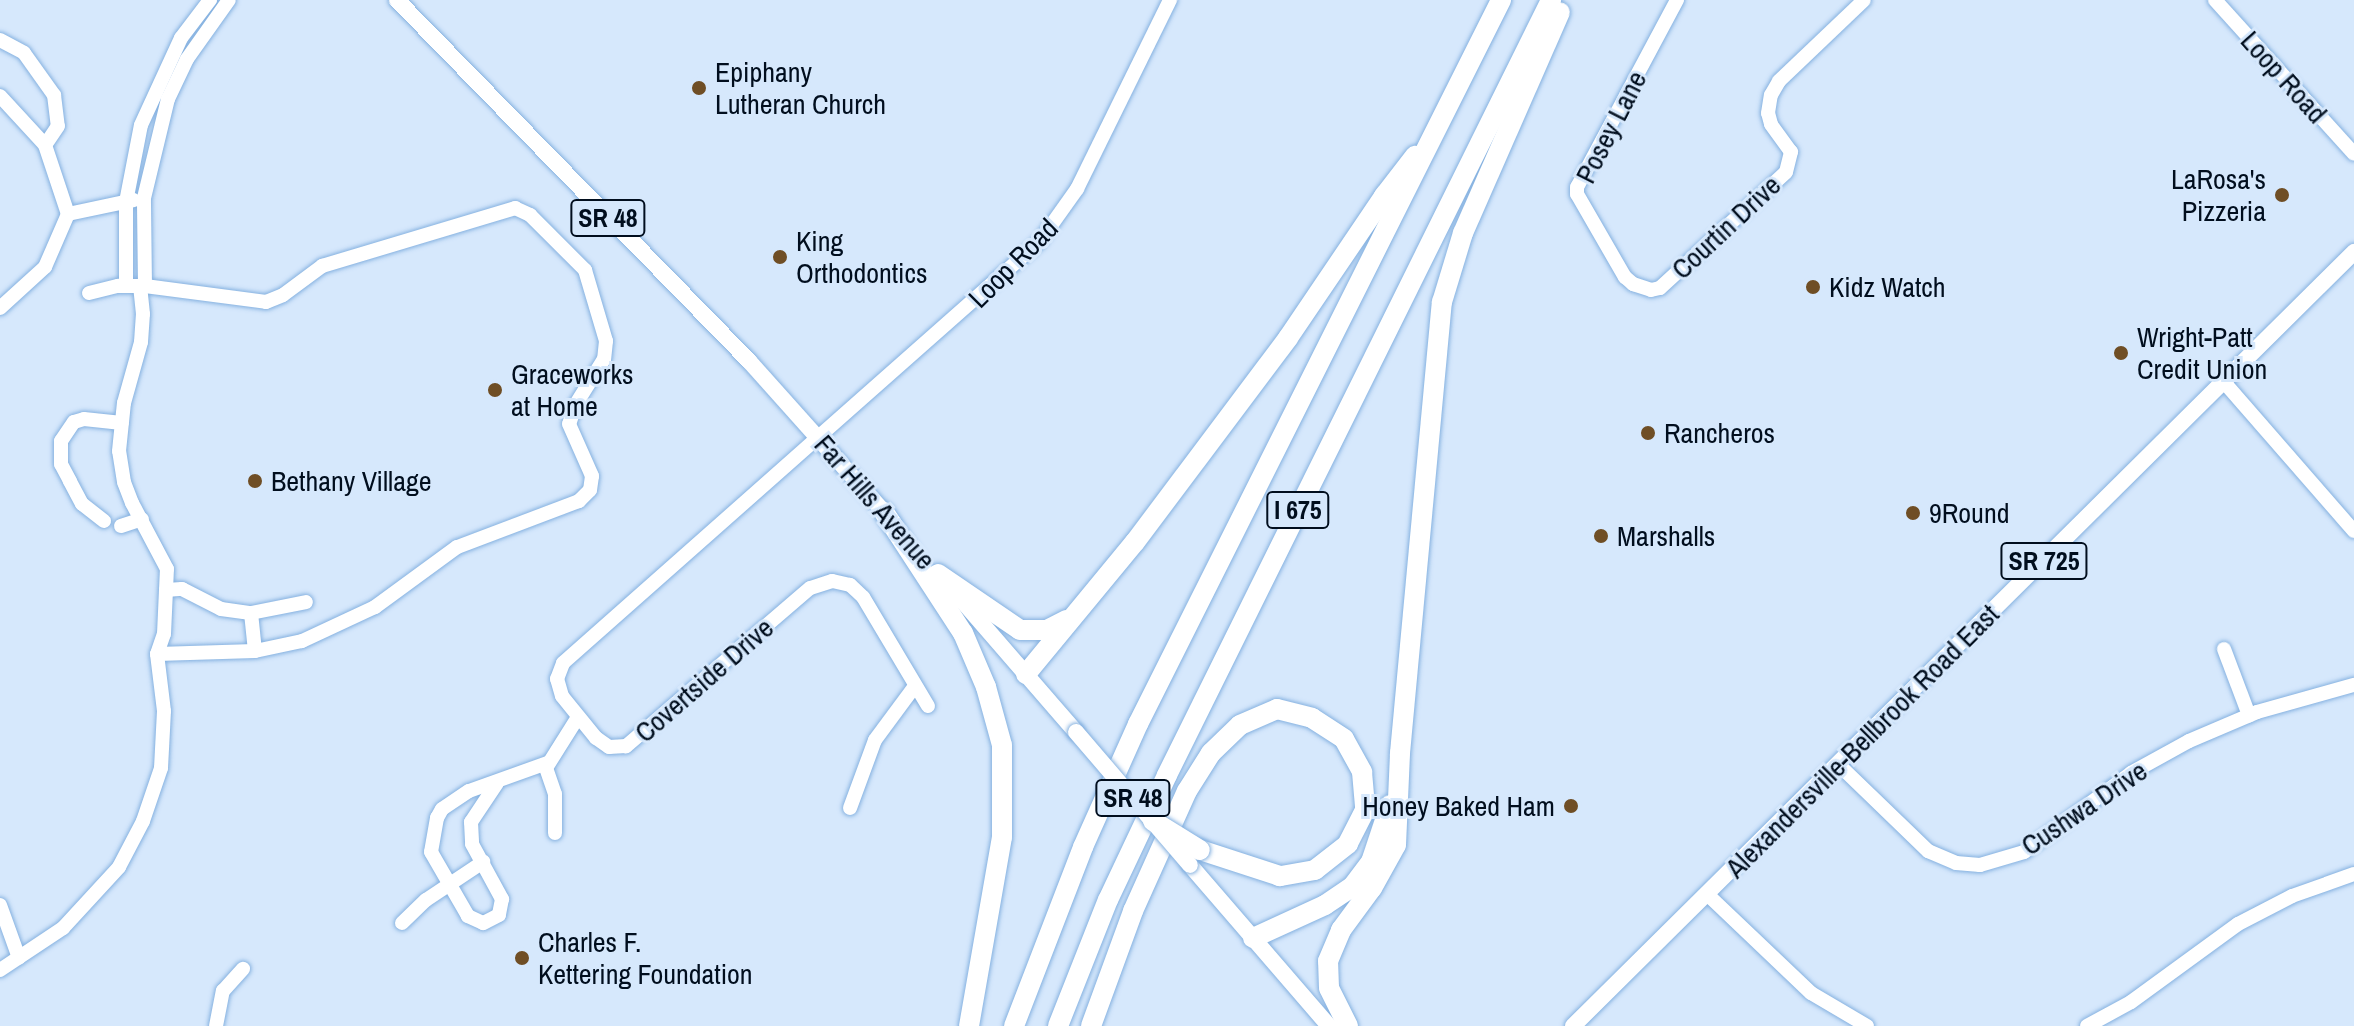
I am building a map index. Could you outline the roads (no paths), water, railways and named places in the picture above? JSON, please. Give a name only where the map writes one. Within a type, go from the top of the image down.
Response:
[{"type":"highway","name":"I 675","points":[[1014,1026],[1083,847],[1138,724],[1501,0]]},
{"type":"highway","name":"I 675","points":[[1058,1026],[1108,900],[1167,775],[1551,0]]},
{"type":"highway","points":[[1348,1026],[1329,988],[1328,961],[1341,930],[1372,888],[1396,845],[1399,767],[1442,302],[1463,233],[1565,0]]},
{"type":"highway","points":[[1026,674],[1116,567],[1288,338],[1384,196],[1440,125]]},
{"type":"highway","points":[[884,512],[963,633],[986,687],[1002,745],[1002,837],[969,1026]]},
{"type":"highway","points":[[938,574],[1020,630],[1047,630],[1077,613]]},
{"type":"highway","points":[[1091,1026],[1133,911],[1187,791],[1211,753],[1240,725],[1277,709],[1312,718],[1344,739],[1362,772],[1365,810],[1348,844],[1315,870],[1280,876],[1195,857],[1153,821]]},
{"type":"highway","points":[[1253,938],[1340,897],[1363,876],[1379,845],[1399,767]]},
{"type":"main road","name":"Far Hills Avenue","points":[[397,0],[819,437],[1153,821]]},
{"type":"main road","name":"Alexandersville-Bellbrook Road East","points":[[1576,1025],[2354,253]]},
{"type":"main road","points":[[1195,857],[1253,938],[1329,1026]]},
{"type":"street","points":[[0,970],[63,928],[91,900],[119,867],[154,795],[164,740],[157,654],[164,634],[167,569],[124,482],[119,451],[124,403],[141,342],[126,202],[141,125],[181,38],[210,0]]},
{"type":"street","points":[[137,286],[144,198],[168,99],[187,59],[229,0]]},
{"type":"street","name":"Loop Road","points":[[819,437],[1020,262],[1060,217],[1170,0]]},
{"type":"street","name":"Posey Lane","points":[[1642,289],[1625,277],[1577,194],[1577,187],[1677,0]]},
{"type":"street","name":"Courtin Drive","points":[[1642,289],[1660,288],[1786,172],[1791,152],[1771,124],[1768,113],[1771,95],[1779,81],[1864,0]]},
{"type":"street","name":"Loop Road","points":[[2215,0],[2354,154]]},
{"type":"street","points":[[0,40],[24,53],[54,95],[58,126],[45,145]]},
{"type":"street","points":[[0,96],[45,145],[68,214],[58,244],[45,267],[0,308]]},
{"type":"street","points":[[68,214],[144,198]]},
{"type":"street","points":[[89,293],[137,286],[266,302],[283,295],[322,266],[507,208],[530,215],[585,270],[600,311],[607,351],[576,404],[569,424],[592,476],[590,490],[579,501],[453,551],[353,619],[300,642],[255,651],[157,654]]},
{"type":"street","points":[[2223,381],[2354,531]]},
{"type":"street","points":[[104,521],[82,504],[61,464],[61,441],[74,422],[84,419],[122,423]]},
{"type":"street","name":"Covertside Drive","points":[[819,437],[563,663],[558,672],[558,687],[578,717],[603,743],[617,748],[626,746],[810,588],[832,581],[850,585],[863,597],[928,706]]},
{"type":"street","points":[[121,526],[142,519]]},
{"type":"street","points":[[166,590],[182,589],[221,609],[251,613],[306,602]]},
{"type":"street","points":[[251,613],[255,651]]},
{"type":"street","points":[[2224,649],[2249,715]]},
{"type":"street","name":"Cushwa Drive","points":[[1839,765],[1928,851],[1956,863],[1980,865],[2024,852],[2131,773],[2178,747],[2249,715],[2354,685]]},
{"type":"street","points":[[850,808],[875,740],[915,686]]},
{"type":"street","points":[[555,833],[555,794],[547,775],[547,763],[578,717]]},
{"type":"street","points":[[497,783],[471,822],[472,844],[502,899],[499,915],[483,923],[474,920],[449,887],[431,852],[437,818],[442,809],[459,796],[547,763]]},
{"type":"street","points":[[402,923],[426,900],[483,862]]},
{"type":"street","points":[[2087,1026],[2131,1002],[2238,924],[2292,896],[2354,874]]},
{"type":"street","points":[[1708,895],[1811,993],[1867,1026]]},
{"type":"street","points":[[0,905],[19,958]]},
{"type":"street","points":[[216,1026],[223,991],[243,969]]},
{"type":"place","name":"Epiphany Lutheran Church","points":[[699,88]]},
{"type":"place","name":"LaRosa's Pizzeria","points":[[2282,195]]},
{"type":"place","name":"King Orthodontics","points":[[780,257]]},
{"type":"place","name":"Kidz Watch","points":[[1813,287]]},
{"type":"place","name":"Wright-Patt Credit Union","points":[[2121,353]]},
{"type":"place","name":"Graceworks at Home","points":[[495,390]]},
{"type":"place","name":"Rancheros","points":[[1648,433]]},
{"type":"place","name":"Bethany Village","points":[[255,481]]},
{"type":"place","name":"9Round","points":[[1913,513]]},
{"type":"place","name":"Marshalls","points":[[1601,536]]},
{"type":"place","name":"Honey Baked Ham","points":[[1571,806]]},
{"type":"place","name":"Charles F. Kettering Foundation","points":[[522,958]]}]
